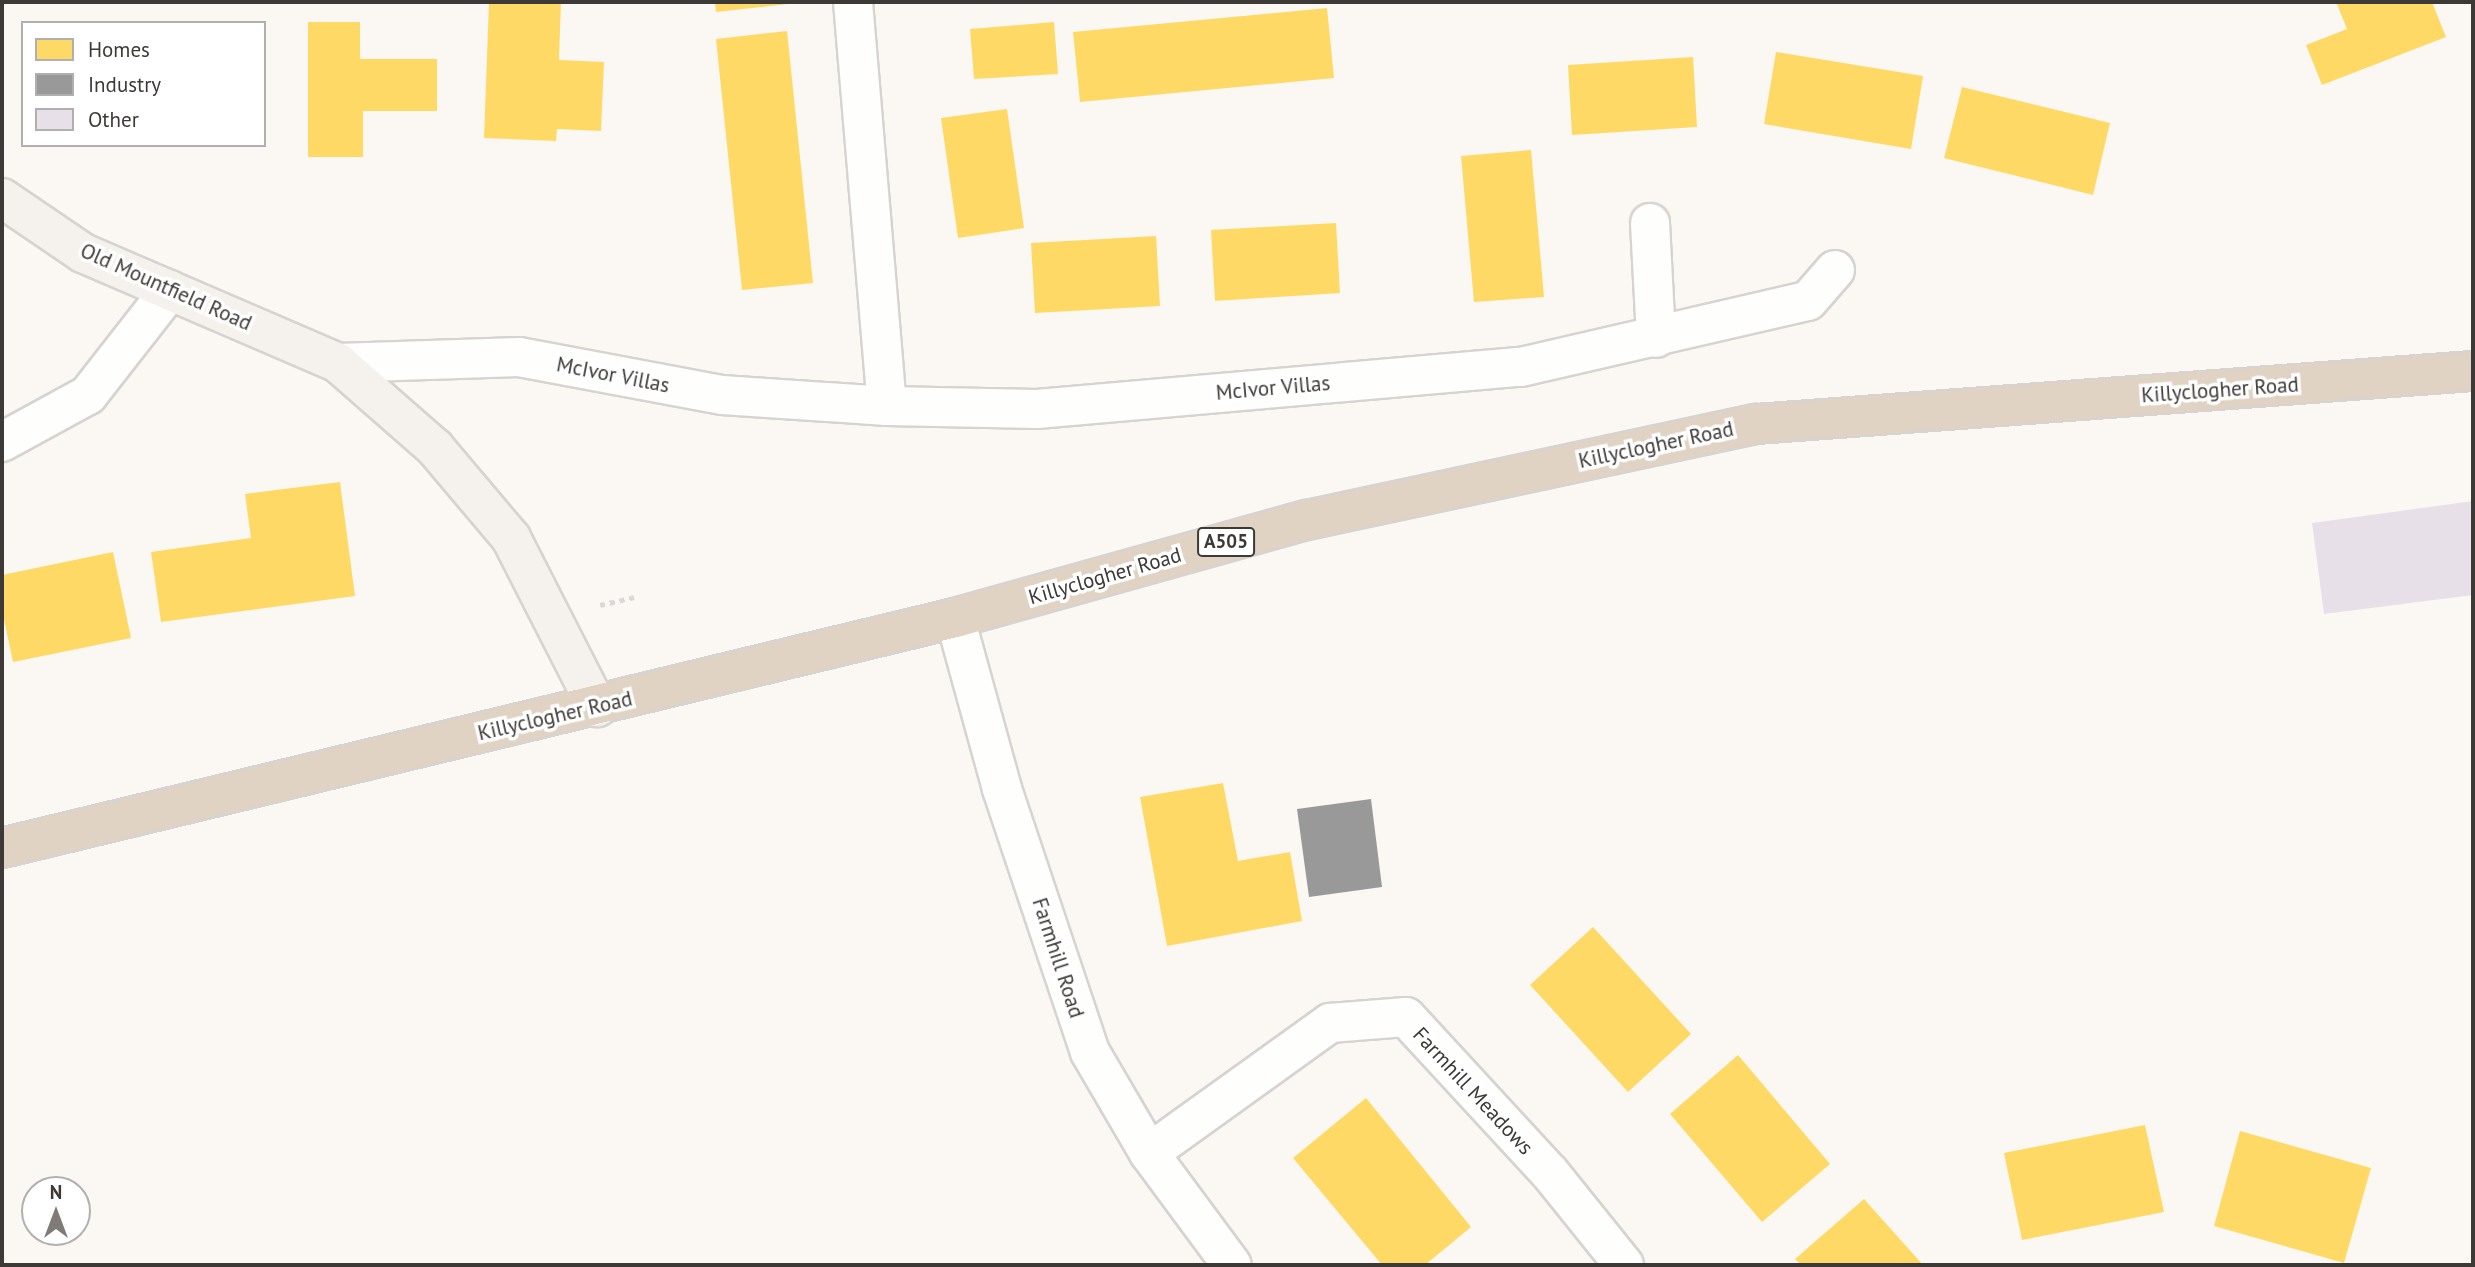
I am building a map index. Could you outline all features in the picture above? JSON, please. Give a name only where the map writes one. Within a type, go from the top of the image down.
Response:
[{"type":"highway","name":"Killyclogher Road","points":[[2,848],[90,824],[597,707],[955,618],[1307,520],[1756,424],[2473,371]]},
{"type":"street","points":[[853,2],[887,406]]},
{"type":"street","name":"Old Mountfield Road","points":[[2,198],[83,253],[338,363],[435,448],[511,538],[597,707]]},
{"type":"street","points":[[1650,223],[1656,338]]},
{"type":"street","name":"McIvor Villas","points":[[338,363],[519,357],[722,395],[887,406],[1037,409],[1507,368],[1656,338],[1808,300],[1835,270]]},
{"type":"street","points":[[2,442],[88,395],[170,290]]},
{"type":"street","name":"Farmhill Road","points":[[955,618],[1002,789],[1090,1052],[1149,1153],[1232,1265]]},
{"type":"street","name":"Farmhill Meadows","points":[[1149,1153],[1330,1023],[1406,1017],[1549,1173],[1624,1265]]},
{"type":"building: Homes","points":[[489,2],[561,2],[559,60],[604,62],[601,131],[557,129],[556,141],[484,138]]},
{"type":"building: Homes","points":[[715,2],[788,2],[788,4],[716,12]]},
{"type":"building: Homes","points":[[2336,2],[2432,2],[2446,37],[2322,85],[2306,45],[2347,29]]},
{"type":"building: Homes","points":[[1327,8],[1334,78],[1080,102],[1073,32]]},
{"type":"building: Homes","points":[[308,22],[360,22],[360,59],[437,59],[437,111],[363,111],[363,157],[308,157]]},
{"type":"building: Homes","points":[[1054,22],[1058,74],[974,79],[970,29]]},
{"type":"building: Homes","points":[[787,31],[813,283],[742,290],[716,39]]},
{"type":"building: Homes","points":[[1776,52],[1923,76],[1911,149],[1764,124]]},
{"type":"building: Homes","points":[[1693,57],[1697,127],[1572,135],[1568,65]]},
{"type":"building: Homes","points":[[1962,87],[2110,123],[2093,195],[1944,158]]},
{"type":"building: Homes","points":[[1007,109],[1024,228],[958,238],[941,118]]},
{"type":"building: Homes","points":[[1531,150],[1544,297],[1474,302],[1461,156]]},
{"type":"building: Homes","points":[[1336,223],[1340,293],[1215,301],[1211,230]]},
{"type":"building: Homes","points":[[1156,236],[1160,306],[1035,313],[1031,243]]},
{"type":"building: Homes","points":[[340,482],[355,596],[161,622],[151,552],[251,538],[245,494]]},
{"type":"building: Homes","points":[[113,552],[131,638],[13,662],[2,610],[2,575]]},
{"type":"building: Homes","points":[[1223,783],[1238,861],[1290,852],[1302,921],[1167,946],[1140,797]]},
{"type":"building: Homes","points":[[1593,927],[1691,1034],[1628,1092],[1530,985]]},
{"type":"building: Homes","points":[[1738,1055],[1830,1164],[1762,1222],[1670,1114]]},
{"type":"building: Homes","points":[[1366,1098],[1471,1227],[1425,1265],[1382,1265],[1293,1158]]},
{"type":"building: Homes","points":[[2145,1125],[2164,1212],[2022,1240],[2004,1153]]},
{"type":"building: Homes","points":[[2240,1131],[2371,1168],[2344,1263],[2214,1226]]},
{"type":"building: Homes","points":[[1864,1199],[1923,1265],[1801,1265],[1795,1259]]},
{"type":"building: Industry","points":[[1371,799],[1382,887],[1309,897],[1297,809]]},
{"type":"building: Other","points":[[2473,501],[2473,595],[2324,614],[2312,523]]}]
